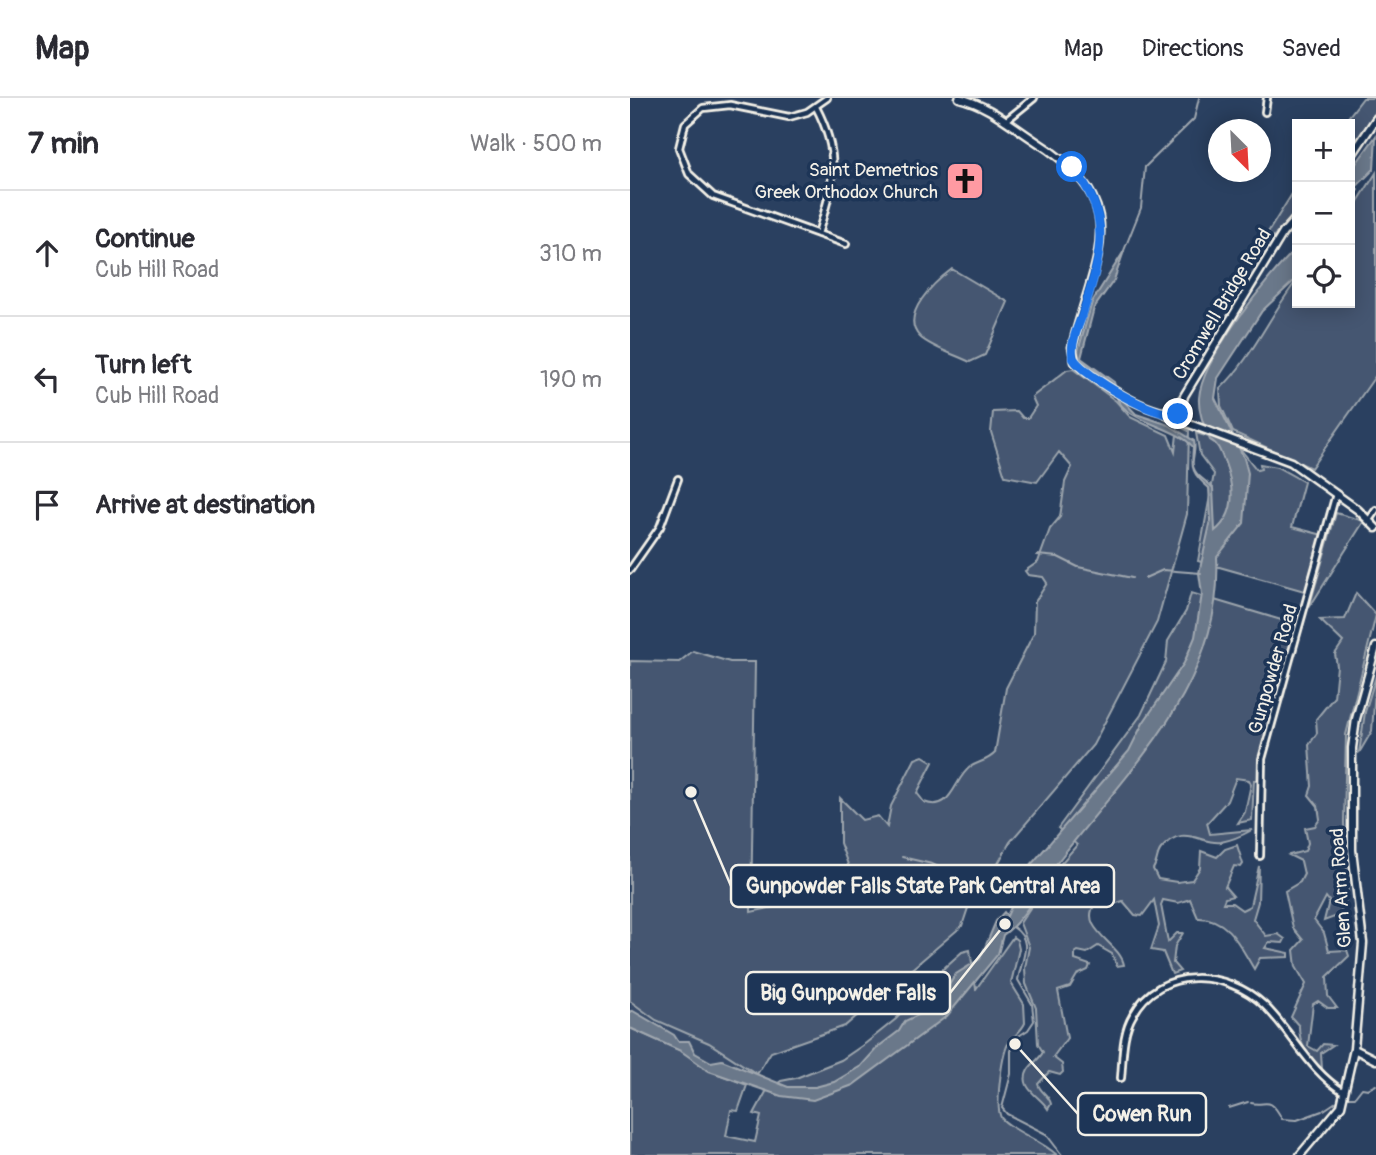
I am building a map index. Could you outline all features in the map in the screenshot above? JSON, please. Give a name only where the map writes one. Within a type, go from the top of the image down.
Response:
[{"type":"main road","points":[[959,98],[984,105],[1007,119],[1072,167],[1087,191],[1099,220],[1099,258],[1072,351],[1077,364],[1116,391],[1161,412],[1296,465],[1337,494],[1376,528]]},
{"type":"main road","points":[[1355,150],[1376,119]]},
{"type":"main road","name":"Cromwell Bridge Road","points":[[1184,412],[1184,396],[1283,233],[1292,223]]},
{"type":"main road","points":[[1161,412],[1172,410],[1184,396]]},
{"type":"main road","points":[[1161,412],[1184,412],[1194,424]]},
{"type":"main road","name":"Glen Arm Road","points":[[1300,1155],[1337,1112],[1345,1093],[1354,1049],[1363,943],[1352,850],[1352,748],[1356,719],[1376,647]]},
{"type":"main road","points":[[1354,1049],[1376,1060]]},
{"type":"street","points":[[827,98],[816,107],[789,117],[730,105],[709,106],[696,112],[685,124],[679,148],[689,174],[705,191],[846,244]]},
{"type":"street","points":[[1007,119],[1034,98]]},
{"type":"street","points":[[1265,112],[1267,98]]},
{"type":"street","points":[[816,107],[829,134],[834,161],[833,180],[818,234]]},
{"type":"street","points":[[630,570],[660,527],[678,479]]},
{"type":"street","name":"Gunpowder Road","points":[[1260,856],[1259,790],[1265,745],[1337,494]]},
{"type":"street","points":[[1369,520],[1376,510]]},
{"type":"street","points":[[1121,1078],[1125,1038],[1138,1006],[1161,986],[1178,978],[1190,977],[1217,982],[1254,998],[1273,1015],[1324,1078],[1345,1093]]},
{"type":"shaded area","points":[[1363,98],[1376,98],[1376,111],[1355,143],[1355,119],[1347,119]]},
{"type":"shaded area","points":[[1376,136],[1374,169],[1356,187],[1358,190],[1355,195],[1355,165]]},
{"type":"shaded area","points":[[1376,173],[1376,375],[1311,468],[1233,432],[1221,406],[1220,389],[1252,350],[1292,287],[1292,308],[1355,308],[1355,206]]},
{"type":"shaded area","points":[[1292,194],[1292,217],[1250,261]]},
{"type":"shaded area","points":[[1124,251],[1114,280],[1094,308],[1081,358],[1114,382],[1118,395],[1136,414],[1169,425],[1194,441],[1193,466],[1192,461],[1193,447],[1184,439],[1124,408],[1117,398],[1115,386],[1079,358],[1078,351],[1092,302]]},
{"type":"shaded area","points":[[1292,253],[1292,283],[1262,311],[1218,378],[1215,398],[1244,458],[1248,473],[1244,523],[1217,557],[1215,602],[1205,644],[1189,684],[1168,721],[1143,756],[1060,859],[1027,910],[1003,935],[998,954],[947,1016],[853,1085],[813,1100],[781,1096],[709,1071],[681,1051],[630,1028],[630,1011],[633,1011],[674,1035],[678,1041],[689,1041],[695,1053],[711,1062],[722,1060],[788,1087],[815,1087],[834,1082],[861,1066],[878,1047],[899,1031],[905,1021],[935,1007],[956,974],[980,959],[996,921],[1004,912],[1007,916],[1029,867],[1129,751],[1143,723],[1184,663],[1195,637],[1202,594],[1199,573],[1211,520],[1209,488],[1199,479],[1194,469],[1213,488],[1215,531],[1227,516],[1232,499],[1228,472],[1216,444],[1210,440],[1199,409],[1199,398],[1211,362],[1238,318]]},
{"type":"shaded area","points":[[952,269],[1008,302],[985,355],[970,362],[931,345],[920,337],[914,328],[913,319],[922,299]]},
{"type":"shaded area","points":[[1073,369],[1116,401],[1130,417],[1168,435],[1175,452],[1178,426],[1189,431],[1187,514],[1157,622],[1093,745],[1010,842],[994,871],[990,872],[970,902],[962,926],[845,1026],[771,1052],[757,1074],[709,1043],[656,1020],[630,1001],[630,661],[679,662],[693,651],[730,662],[755,662],[751,912],[857,889],[840,843],[840,798],[862,820],[878,816],[887,827],[891,806],[915,759],[923,756],[933,762],[917,793],[924,802],[933,804],[946,799],[970,767],[995,753],[1006,688],[1034,633],[1035,602],[1047,583],[1043,577],[1028,575],[1025,571],[1038,562],[1050,529],[1060,517],[1065,482],[1072,467],[1059,452],[1037,482],[1005,476],[991,432],[993,412],[1017,411],[1023,418],[1028,418],[1036,406],[1032,397],[1067,370]]},
{"type":"shaded area","points":[[1196,433],[1238,446],[1257,470],[1261,469],[1260,464],[1277,467],[1304,482],[1292,527],[1323,535],[1308,592],[1198,561],[1214,474],[1200,455]]},
{"type":"shaded area","points":[[1336,513],[1364,521],[1309,608]]},
{"type":"shaded area","points":[[1191,593],[1298,625],[1268,728],[1258,780],[1254,780],[1252,820],[1238,823],[1245,812],[1251,784],[1249,780],[1236,778],[1227,801],[1207,823],[1210,834],[1252,830],[1221,842],[1192,836],[1177,837],[1161,849],[1153,869],[1158,879],[1177,882],[1192,880],[1200,868],[1201,851],[1217,857],[1225,849],[1237,845],[1243,864],[1241,867],[1234,866],[1225,887],[1233,896],[1225,898],[1223,903],[1232,903],[1242,910],[1250,906],[1259,866],[1258,902],[1253,919],[1266,936],[1278,934],[1285,939],[1283,943],[1269,942],[1265,948],[1289,953],[1289,957],[1260,958],[1254,969],[1232,934],[1217,922],[1198,918],[1190,899],[1178,903],[1163,900],[1161,905],[1168,942],[1177,933],[1183,933],[1175,946],[1173,963],[1180,971],[1172,974],[1163,952],[1151,950],[1159,926],[1154,900],[1142,916],[1135,915],[1123,901],[1108,906],[1095,904],[1091,913],[1092,921],[1121,957],[1124,965],[1117,966],[1112,954],[1098,946],[1087,953],[1075,953],[1075,960],[1090,965],[1088,970],[1077,975],[1070,987],[1058,991],[1067,1038],[1053,1057],[1062,1064],[1063,1072],[1060,1075],[1049,1072],[1038,1084],[1050,1101],[1048,1109],[1026,1082],[1028,1070],[1043,1052],[1038,1044],[1036,1008],[1026,984],[1025,968],[1029,947],[1020,923],[1056,869],[1077,845],[1058,828],[1141,715],[1166,662],[1168,641],[1186,611]]},
{"type":"shaded area","points":[[1356,593],[1376,615],[1346,735],[1344,823],[1348,893],[1340,915],[1324,921],[1329,901],[1326,897],[1314,920],[1324,933],[1329,951],[1347,950],[1349,956],[1327,977],[1328,996],[1337,1008],[1328,1008],[1318,1001],[1313,1004],[1308,1046],[1317,1051],[1323,1044],[1333,1045],[1321,1053],[1322,1069],[1319,1069],[1304,1049],[1299,1026],[1291,1017],[1306,984],[1296,967],[1294,950],[1303,940],[1293,928],[1285,891],[1300,882],[1304,874],[1301,861],[1289,855],[1305,851],[1308,843],[1305,828],[1315,826],[1320,819],[1318,806],[1309,795],[1312,786],[1309,745],[1317,733],[1316,719],[1334,697],[1337,666],[1335,654],[1343,642],[1320,620],[1345,619]]},
{"type":"shaded area","points":[[1376,676],[1372,731],[1359,753],[1365,712]]},
{"type":"shaded area","points":[[1013,937],[1017,940],[1019,949],[1011,983],[1024,1004],[1025,1023],[1006,1050],[1001,1070],[1000,1114],[1007,1124],[1057,1155],[630,1155],[630,1028],[681,1051],[703,1068],[747,1085],[738,1111],[731,1110],[726,1136],[755,1142],[761,1116],[754,1114],[766,1092],[781,1081],[796,1078],[841,1060],[866,1043],[896,1019],[962,952],[970,950],[976,989]]},
{"type":"shaded area","points":[[630,953],[751,1071],[719,1060],[711,1062],[695,1053],[689,1041],[678,1041],[674,1034],[630,1011]]},
{"type":"waterway","points":[[1123,253],[1141,208],[1145,167],[1194,119],[1199,98]]},
{"type":"waterway","points":[[1037,555],[1058,557],[1078,567],[1132,578]]},
{"type":"waterway","points":[[1145,578],[1163,570],[1201,573]]},
{"type":"waterway","points":[[902,857],[932,864],[963,879],[983,879]]},
{"type":"waterway","points":[[988,881],[994,883]]},
{"type":"waterway","points":[[998,884],[1004,887]]},
{"type":"waterway","points":[[1008,890],[1018,898]]},
{"type":"waterway","points":[[1013,927],[1020,933],[1025,945],[1018,980],[1032,1004],[1034,1021],[1028,1030],[1017,1037],[1011,1051],[1011,1074],[1002,1108],[1007,1114],[1046,1134],[1062,1155]]},
{"type":"waterway","points":[[1348,1097],[1355,1097],[1362,1088],[1368,1089],[1376,1085]]},
{"type":"waterway","points":[[1324,1110],[1339,1100]]},
{"type":"waterway","points":[[1229,1108],[1248,1102]]},
{"type":"waterway","points":[[1251,1103],[1270,1104],[1282,1119],[1296,1120]]},
{"type":"waterway","points":[[1297,1120],[1322,1111]]},
{"type":"place","name":"Saint Demetrios Greek Orthodox Church","points":[[965,181]]},
{"type":"place","name":"Gunpowder Falls State Park Central Area","points":[[691,792]]},
{"type":"place","name":"Big Gunpowder Falls","points":[[1005,924]]},
{"type":"place","name":"Cowen Run","points":[[1015,1044]]},
{"type":"route","points":[[1072,167],[1094,205],[1101,235],[1101,251],[1073,343],[1073,358],[1082,368],[1113,389],[1161,412],[1178,414]]}]
